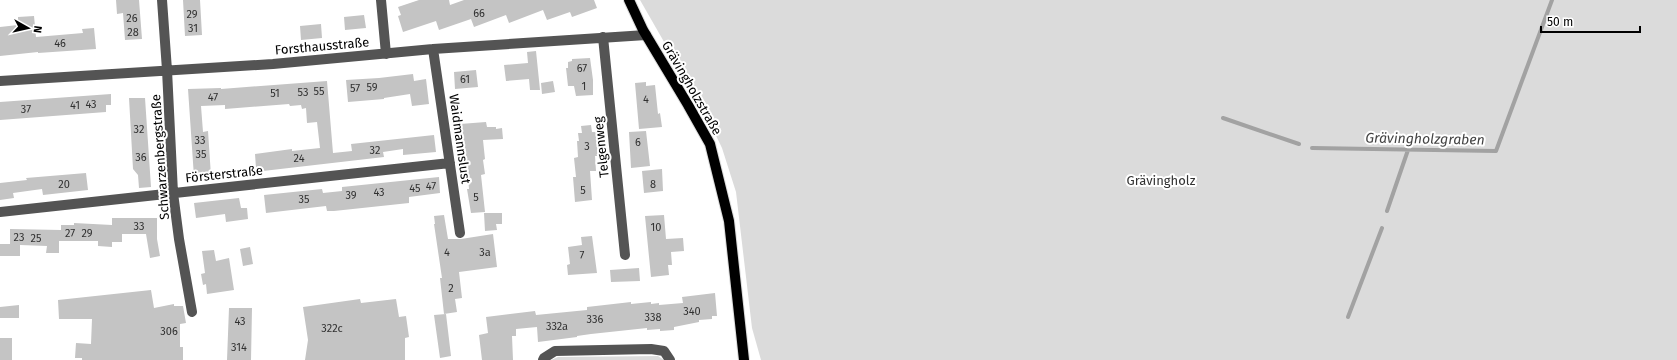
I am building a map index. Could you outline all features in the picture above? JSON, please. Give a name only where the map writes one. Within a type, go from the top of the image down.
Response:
[{"type":"main road","name":"Grävingholzstraße","points":[[629,0],[646,35],[710,144],[729,221],[744,360]]},
{"type":"street","name":"Schwarzenbergstraße","points":[[162,0],[173,193],[179,239],[192,312]]},
{"type":"street","points":[[381,0],[386,54]]},
{"type":"street","name":"Forsthausstraße","points":[[0,81],[273,64],[433,49],[646,35]]},
{"type":"street","name":"Telgenweg","points":[[603,37],[625,255]]},
{"type":"street","name":"Waidmannslust","points":[[433,49],[460,233]]},
{"type":"street","name":"Försterstraße","points":[[0,212],[450,163]]},
{"type":"street","points":[[543,360],[555,350],[651,349],[664,351],[670,360]]},
{"type":"green space","name":"Grävingholz","points":[[640,0],[1677,0],[1677,360],[761,360],[752,328],[736,192],[722,148],[706,115]]},
{"type":"green space","points":[[658,356],[664,360],[551,360],[558,357]]},
{"type":"building","points":[[116,0],[139,0],[142,39],[125,40],[123,13],[117,14]]},
{"type":"building","points":[[183,0],[200,0],[202,35],[185,36]]},
{"type":"building","points":[[419,0],[449,0],[450,5],[464,0],[594,0],[597,8],[572,17],[570,12],[547,20],[543,10],[509,23],[506,15],[474,27],[471,19],[439,30],[436,21],[403,32],[398,16],[401,15],[398,7]]},
{"type":"building","points":[[364,15],[366,28],[345,30],[344,17]]},
{"type":"building","points":[[34,16],[36,37],[83,33],[82,29],[94,28],[96,49],[38,52],[0,56],[0,27],[18,25],[18,17]]},
{"type":"building","points":[[321,24],[322,38],[301,40],[300,26]]},
{"type":"building","points":[[536,51],[540,90],[530,90],[529,79],[506,81],[504,65],[528,63],[527,52]]},
{"type":"building","points":[[590,58],[593,80],[593,95],[576,96],[574,86],[568,86],[566,68],[568,68],[568,62],[572,61],[572,59]]},
{"type":"building","points":[[476,70],[478,87],[455,89],[454,72]]},
{"type":"building","points":[[413,74],[414,81],[426,79],[429,104],[412,106],[410,94],[384,99],[348,102],[346,80]]},
{"type":"building","points":[[327,81],[333,153],[352,151],[351,144],[434,135],[436,152],[403,155],[403,149],[383,152],[384,157],[263,171],[262,167],[256,168],[255,154],[292,149],[292,151],[320,148],[317,122],[307,123],[306,108],[302,109],[301,105],[290,106],[289,104],[225,109],[225,105],[201,106],[203,132],[208,131],[211,176],[194,177],[188,89],[221,89]]},
{"type":"building","points":[[553,81],[555,92],[542,94],[541,83]]},
{"type":"building","points":[[646,82],[646,86],[655,85],[658,114],[660,113],[662,127],[639,129],[635,83]]},
{"type":"building","points":[[111,94],[111,105],[106,105],[106,112],[0,120],[0,102]]},
{"type":"building","points":[[129,98],[145,98],[151,187],[139,188],[138,175],[133,169]]},
{"type":"building","points":[[486,122],[487,127],[496,127],[496,129],[502,128],[503,139],[483,140],[485,174],[481,175],[485,212],[471,213],[467,189],[469,189],[467,162],[460,124]]},
{"type":"building","points":[[591,125],[592,132],[596,132],[598,156],[595,156],[596,171],[590,171],[592,200],[575,202],[573,177],[576,177],[574,158],[578,157],[578,133],[582,133],[581,126]]},
{"type":"building","points":[[646,131],[650,166],[631,168],[629,132]]},
{"type":"building","points":[[662,169],[663,191],[644,193],[642,171]]},
{"type":"building","points":[[86,173],[88,190],[43,195],[42,189],[13,193],[14,198],[0,200],[0,183],[27,180],[26,178]]},
{"type":"building","points":[[439,177],[440,193],[409,197],[409,203],[334,211],[327,211],[326,206],[266,213],[264,195],[322,189],[323,193],[342,191],[342,187]]},
{"type":"building","points":[[239,198],[241,208],[247,208],[248,219],[226,222],[225,214],[196,218],[194,203]]},
{"type":"building","points":[[484,213],[502,213],[502,224],[496,224],[497,230],[485,231]]},
{"type":"building","points":[[444,215],[448,239],[461,239],[493,234],[497,267],[459,272],[462,298],[455,299],[457,312],[444,314],[440,278],[442,278],[434,216]]},
{"type":"building","points":[[664,215],[666,239],[683,238],[684,251],[671,252],[672,265],[668,265],[669,275],[651,277],[645,216]]},
{"type":"building","points":[[112,218],[157,218],[157,239],[160,256],[150,258],[146,234],[122,234],[122,242],[112,242],[112,247],[98,246],[98,241],[59,241],[59,253],[46,253],[47,246],[20,245],[20,256],[0,256],[0,244],[10,244],[10,229],[61,230],[61,225],[74,225],[74,223],[112,225]]},
{"type":"building","points":[[592,236],[597,273],[568,275],[567,265],[570,264],[568,247],[582,245],[581,237]]},
{"type":"building","points":[[250,247],[253,264],[243,266],[240,249]]},
{"type":"building","points":[[214,250],[216,261],[229,258],[234,290],[207,294],[206,284],[203,285],[201,274],[205,273],[202,251]]},
{"type":"building","points":[[639,268],[640,281],[611,282],[610,270]]},
{"type":"building","points":[[151,290],[154,308],[174,304],[174,306],[183,306],[186,323],[180,324],[180,347],[183,347],[183,360],[82,360],[82,358],[75,358],[76,343],[91,344],[92,319],[59,319],[58,300]]},
{"type":"building","points":[[715,293],[717,316],[712,316],[712,319],[699,320],[699,322],[674,327],[674,330],[660,331],[660,329],[647,330],[647,328],[538,342],[537,327],[516,329],[516,336],[512,336],[513,360],[482,360],[479,335],[488,333],[486,317],[535,311],[536,315],[587,310],[587,307],[631,302],[631,304],[651,302],[651,304],[659,303],[659,305],[683,303],[682,297]]},
{"type":"building","points":[[360,299],[361,303],[396,299],[399,317],[406,316],[409,337],[405,338],[405,360],[305,360],[308,340],[303,307]]},
{"type":"building","points":[[19,305],[19,318],[0,318],[0,307]]},
{"type":"building","points":[[229,308],[252,308],[251,360],[227,360]]},
{"type":"building","points":[[446,314],[451,356],[440,358],[434,315]]},
{"type":"building","points":[[0,338],[12,338],[12,360],[0,360]]},
{"type":"waterway","name":"Grävingholzgraben","points":[[1312,148],[1496,151],[1552,0]]},
{"type":"waterway","name":"Grävingholzgraben","points":[[1223,118],[1299,144]]},
{"type":"waterway","points":[[1387,211],[1408,150]]},
{"type":"waterway","points":[[1348,317],[1382,228]]}]
